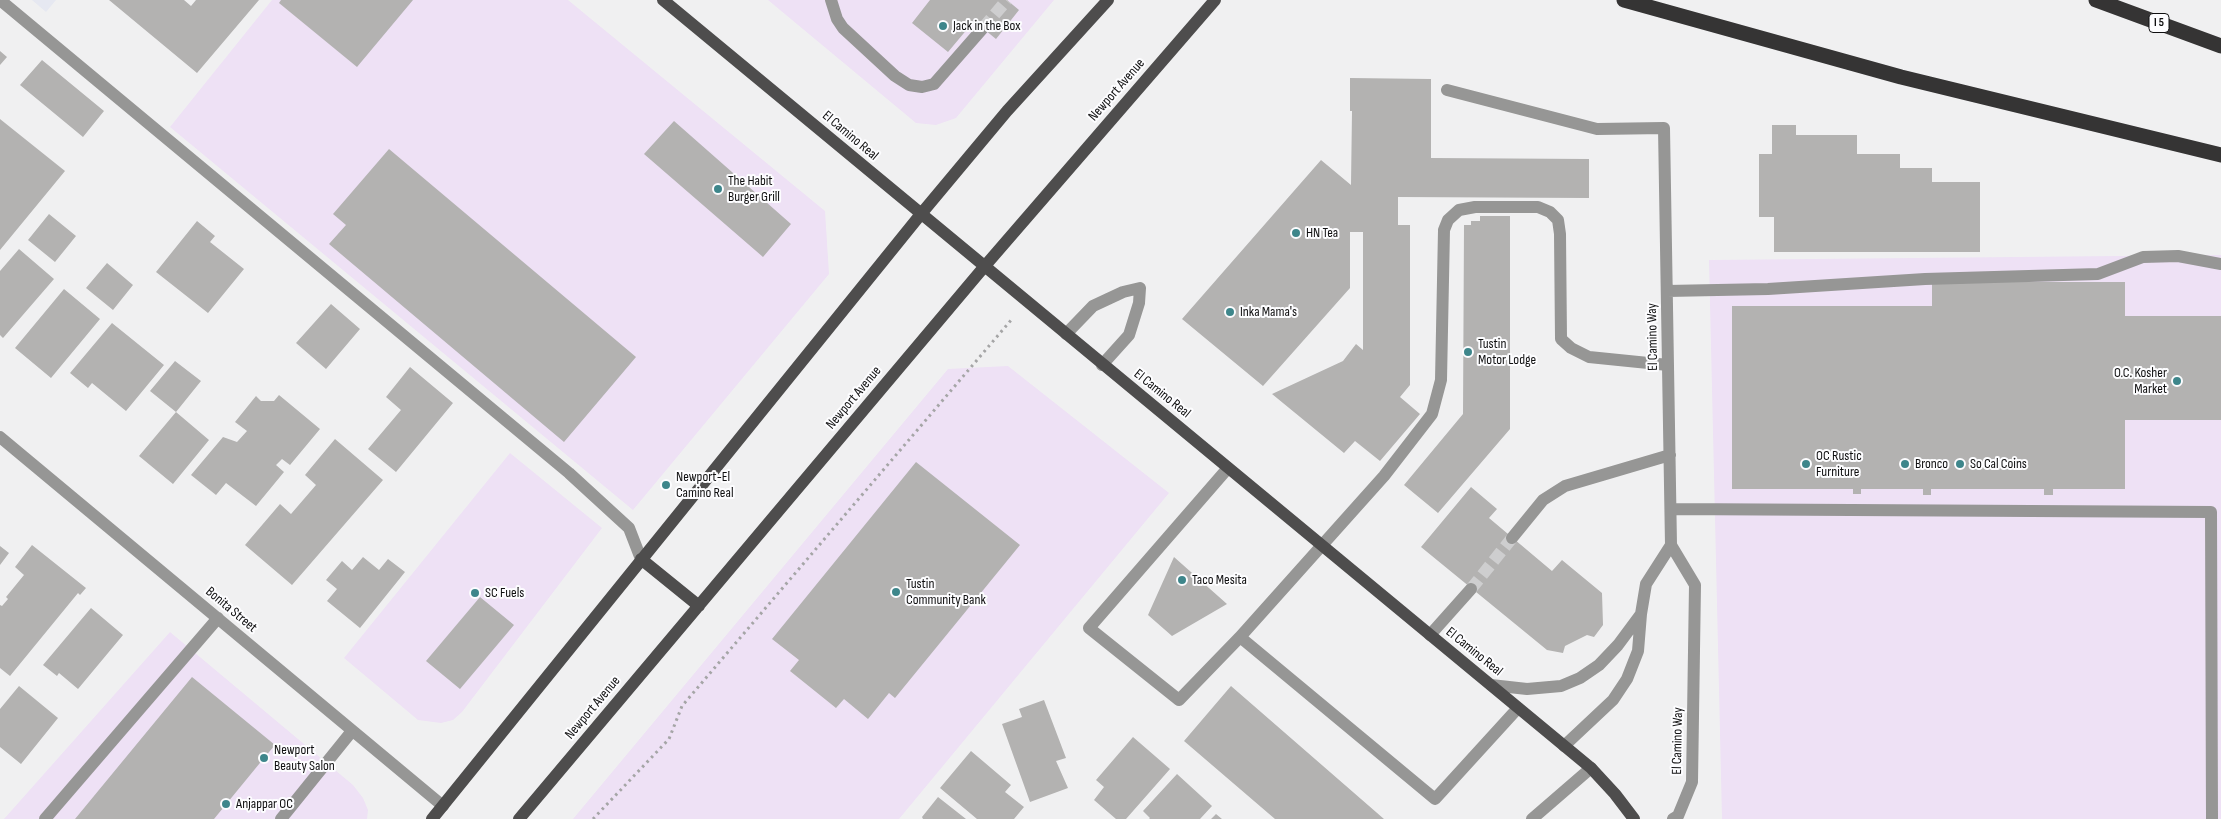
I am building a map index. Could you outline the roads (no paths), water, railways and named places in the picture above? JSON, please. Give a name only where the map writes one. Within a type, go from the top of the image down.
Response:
[{"type":"highway","points":[[1624,0],[1901,77],[2221,155]]},
{"type":"highway","name":"I 5","points":[[2096,0],[2221,46]]},
{"type":"main road","name":"El Camino Real","points":[[663,0],[1591,768],[1615,794],[1634,819]]},
{"type":"main road","points":[[432,819],[921,214],[1007,111],[1108,0]]},
{"type":"main road","name":"Newport Avenue","points":[[519,819],[984,267],[1215,0]]},
{"type":"main road","points":[[641,559],[699,606]]},
{"type":"street","points":[[0,0],[569,473],[629,528],[641,559]]},
{"type":"street","points":[[831,0],[837,19],[843,28],[895,76],[909,85],[922,87],[934,84],[983,28]]},
{"type":"street","name":"El Camino Way","points":[[1447,90],[1597,129],[1664,128],[1672,545],[1695,584],[1692,782],[1678,816],[1673,819]]},
{"type":"street","points":[[1228,468],[1089,628],[1178,700],[1240,638],[1384,476],[1432,414],[1441,380],[1444,230],[1448,220],[1459,210],[1475,207],[1538,208],[1550,212],[1558,220],[1560,234],[1561,339],[1572,348],[1589,357],[1668,365]]},
{"type":"street","points":[[1667,291],[1768,289],[1925,279],[2098,274],[2143,257],[2178,256],[2221,264]]},
{"type":"street","points":[[1066,334],[1093,306],[1123,292],[1140,288],[1139,303],[1129,335],[1102,365]]},
{"type":"street","name":"Bonita Street","points":[[0,437],[443,806]]},
{"type":"street","points":[[1512,538],[1543,500],[1565,486],[1670,455]]},
{"type":"street","points":[[1671,508],[2211,512],[2212,819]]},
{"type":"street","points":[[1564,746],[1608,706],[1627,680],[1638,651],[1646,584],[1672,545]]},
{"type":"street","points":[[1430,635],[1471,588]]},
{"type":"street","points":[[1491,685],[1527,689],[1561,686],[1580,678],[1599,664],[1618,645],[1641,614]]},
{"type":"street","points":[[46,819],[218,618]]},
{"type":"street","points":[[1240,638],[1435,799],[1518,708]]},
{"type":"street","points":[[281,819],[352,731]]},
{"type":"street","points":[[1532,819],[1591,768]]},
{"type":"tunnel","points":[[983,28],[1007,0]]},
{"type":"tunnel","points":[[1471,589],[1512,538]]},
{"type":"place","name":"Jack in the Box","points":[[943,26]]},
{"type":"place","name":"The Habit Burger Grill","points":[[718,189]]},
{"type":"place","name":"HN Tea","points":[[1296,233]]},
{"type":"place","name":"Inka Mama's","points":[[1230,312]]},
{"type":"place","name":"Tustin Motor Lodge","points":[[1468,352]]},
{"type":"place","name":"O.C. Kosher Market","points":[[2177,381]]},
{"type":"place","name":"OC Rustic Furniture","points":[[1806,464]]},
{"type":"place","name":"Bronco","points":[[1905,464]]},
{"type":"place","name":"So Cal Coins","points":[[1960,464]]},
{"type":"place","name":"Newport-El Camino Real","points":[[666,485]]},
{"type":"place","name":"Taco Mesita","points":[[1182,580]]},
{"type":"place","name":"Tustin Community Bank","points":[[896,592]]},
{"type":"place","name":"SC Fuels","points":[[475,593]]},
{"type":"place","name":"Newport Beauty Salon","points":[[264,758]]},
{"type":"place","name":"Anjappar OC","points":[[226,804]]}]
